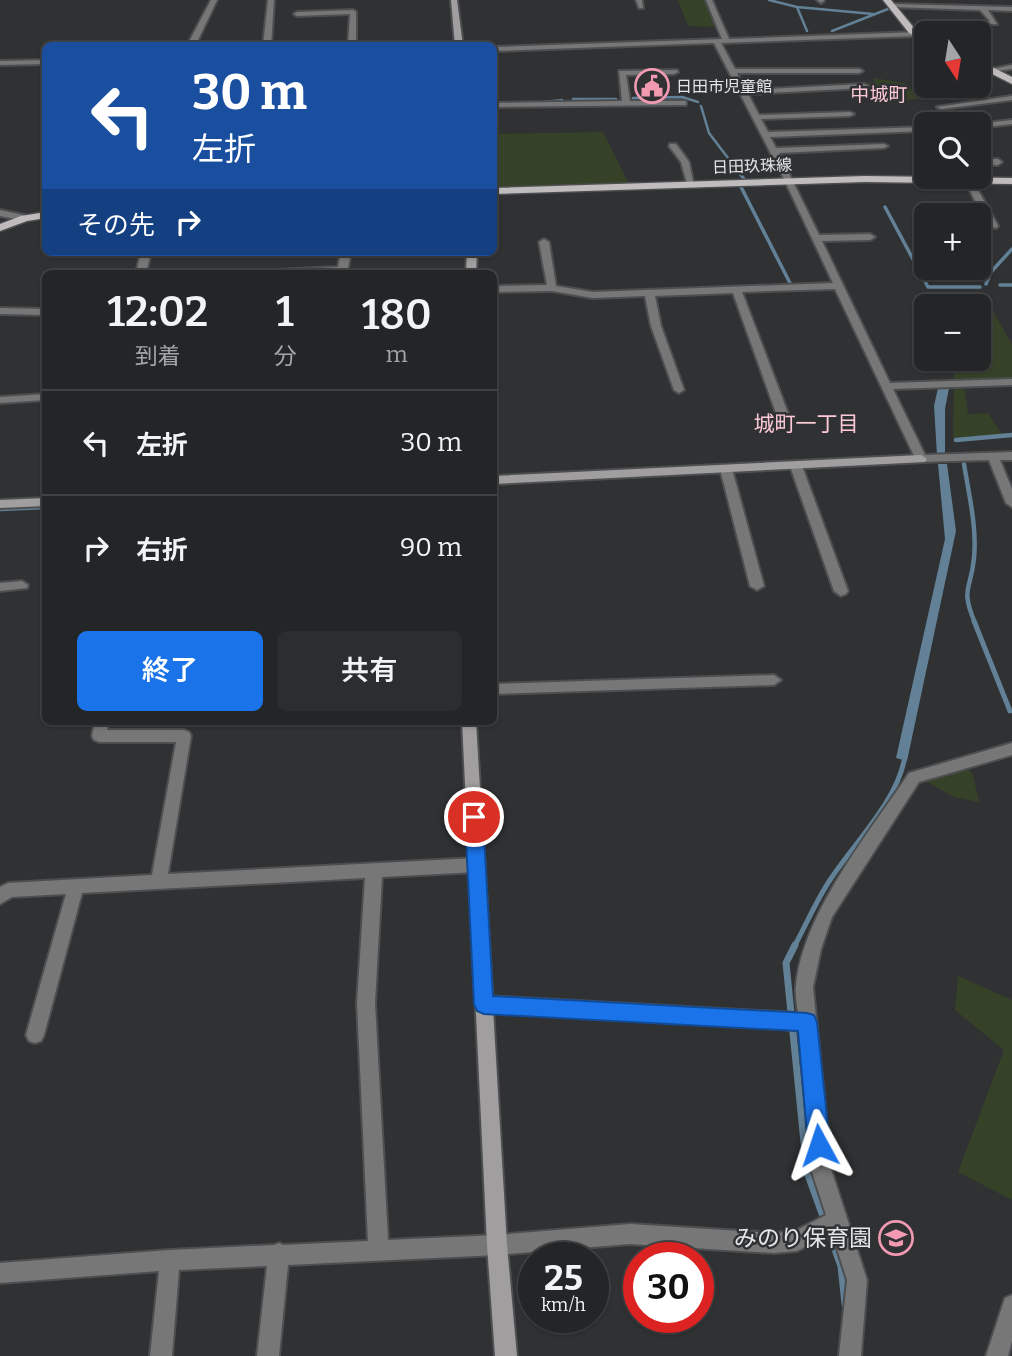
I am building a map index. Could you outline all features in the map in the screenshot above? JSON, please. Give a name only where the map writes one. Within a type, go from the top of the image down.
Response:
[{"type":"main road","points":[[890,3],[914,28]]},
{"type":"main road","points":[[991,70],[1012,81]]},
{"type":"main road","name":"日田玖珠線","points":[[497,191],[914,179]]},
{"type":"main road","name":"日田玖珠線","points":[[991,180],[1012,181]]},
{"type":"main road","points":[[0,228],[42,216]]},
{"type":"street","points":[[194,42],[214,0]]},
{"type":"street","points":[[267,42],[271,0]]},
{"type":"street","points":[[454,0],[459,42]]},
{"type":"street","points":[[709,0],[732,71],[789,181],[888,386],[920,459]]},
{"type":"street","points":[[890,3],[1012,9]]},
{"type":"street","points":[[982,8],[995,23],[991,23]]},
{"type":"street","points":[[298,14],[353,12],[352,42]]},
{"type":"street","points":[[497,49],[914,36]]},
{"type":"street","points":[[0,64],[42,62]]},
{"type":"street","points":[[991,70],[1012,67]]},
{"type":"street","points":[[732,71],[859,71]]},
{"type":"street","points":[[626,102],[622,73],[674,72]]},
{"type":"street","points":[[743,92],[864,86]]},
{"type":"street","points":[[562,94],[567,103]]},
{"type":"street","points":[[941,107],[1012,98]]},
{"type":"street","points":[[497,105],[683,103]]},
{"type":"street","points":[[756,117],[850,114]]},
{"type":"street","points":[[991,124],[1012,122]]},
{"type":"street","points":[[765,135],[914,129]]},
{"type":"street","points":[[673,146],[685,162],[691,184]]},
{"type":"street","points":[[773,150],[884,146]]},
{"type":"street","points":[[991,162],[998,162]]},
{"type":"street","points":[[976,189],[993,226]]},
{"type":"street","points":[[0,213],[25,219]]},
{"type":"street","points":[[816,238],[870,237]]},
{"type":"street","points":[[544,242],[552,288]]},
{"type":"street","points":[[497,289],[552,288],[593,295],[839,286]]},
{"type":"street","points":[[736,289],[782,412]]},
{"type":"street","points":[[649,293],[656,326],[679,390]]},
{"type":"street","points":[[0,311],[42,312]]},
{"type":"street","points":[[888,386],[1012,382]]},
{"type":"street","points":[[0,400],[42,397]]},
{"type":"street","points":[[497,480],[1012,456]]},
{"type":"street","points":[[993,457],[1012,503]]},
{"type":"street","points":[[796,466],[841,591]]},
{"type":"street","points":[[726,469],[757,586]]},
{"type":"street","points":[[0,504],[42,502]]},
{"type":"street","points":[[0,587],[22,585]]},
{"type":"street","points":[[497,689],[774,680]]},
{"type":"street","points":[[101,725],[99,736],[168,728],[184,736],[159,882]]},
{"type":"street","points":[[469,725],[497,1245],[506,1356]]},
{"type":"street","points":[[849,1356],[857,1280],[821,1169],[798,1022],[813,949],[825,914],[914,777],[1012,749]]},
{"type":"street","points":[[0,897],[8,890],[476,864]]},
{"type":"street","points":[[373,870],[366,1003],[379,1249]]},
{"type":"street","points":[[36,1035],[76,886]]},
{"type":"street","points":[[484,1004],[798,1022]]},
{"type":"street","points":[[0,1273],[170,1260],[497,1245],[630,1234],[774,1243],[797,1241],[838,1220]]},
{"type":"street","points":[[268,1356],[279,1254]]},
{"type":"street","points":[[161,1356],[170,1260]]},
{"type":"street","points":[[997,1356],[1012,1305]]},
{"type":"green space","points":[[678,0],[706,0],[718,27],[688,26]]},
{"type":"green space","points":[[874,78],[904,83],[914,92],[914,98],[922,99],[875,101],[864,83],[874,82]]},
{"type":"green space","points":[[603,132],[629,184],[497,188],[497,134]]},
{"type":"green space","points":[[991,308],[1012,344],[1012,379],[953,380],[955,371],[991,371]]},
{"type":"green space","points":[[954,386],[964,386],[968,414],[988,413],[1002,434],[953,438]]},
{"type":"green space","points":[[966,764],[973,775],[979,802],[954,797],[922,779]]},
{"type":"green space","points":[[958,976],[1012,1000],[1012,1200],[958,1172],[1004,1050],[955,1010]]},
{"type":"water","points":[[938,388],[949,388],[945,409],[945,455],[937,455],[934,406]]},
{"type":"water","points":[[938,464],[947,464],[956,531],[907,761],[896,758],[945,539]]},
{"type":"waterway","points":[[769,0],[797,7]]},
{"type":"waterway","points":[[797,7],[873,14]]},
{"type":"waterway","points":[[797,7],[807,31]]},
{"type":"waterway","points":[[832,31],[893,7]]},
{"type":"waterway","points":[[633,98],[682,97],[698,102]]},
{"type":"waterway","points":[[573,99],[616,99]]},
{"type":"waterway","points":[[535,103],[562,100]]},
{"type":"waterway","points":[[497,102],[518,103]]},
{"type":"waterway","points":[[701,106],[709,133],[731,162]]},
{"type":"waterway","points":[[730,160],[744,179]]},
{"type":"waterway","points":[[740,185],[791,285]]},
{"type":"waterway","points":[[885,207],[928,287],[980,287]]},
{"type":"waterway","points":[[986,284],[991,272],[1012,249]]},
{"type":"waterway","points":[[1000,285],[1012,285]]},
{"type":"waterway","points":[[956,440],[1012,435]]},
{"type":"waterway","points":[[964,464],[974,535],[973,569],[967,595],[975,623]]},
{"type":"waterway","points":[[0,509],[42,507]]},
{"type":"waterway","points":[[974,621],[1010,711]]},
{"type":"waterway","points":[[794,947],[830,880],[885,805],[901,773],[905,756]]},
{"type":"waterway","points":[[794,947],[786,963],[807,1172],[841,1266],[845,1304]]},
{"type":"place","name":"日田市児童館","points":[[652,86]]},
{"type":"place","name":"みのり保育園","points":[[896,1238]]},
{"type":"district","name":"中城町","points":[[879,94]]},
{"type":"district","name":"城町一丁目","points":[[806,424]]},
{"type":"route","points":[[474,817],[484,1004],[807,1022],[819,1145]]}]
